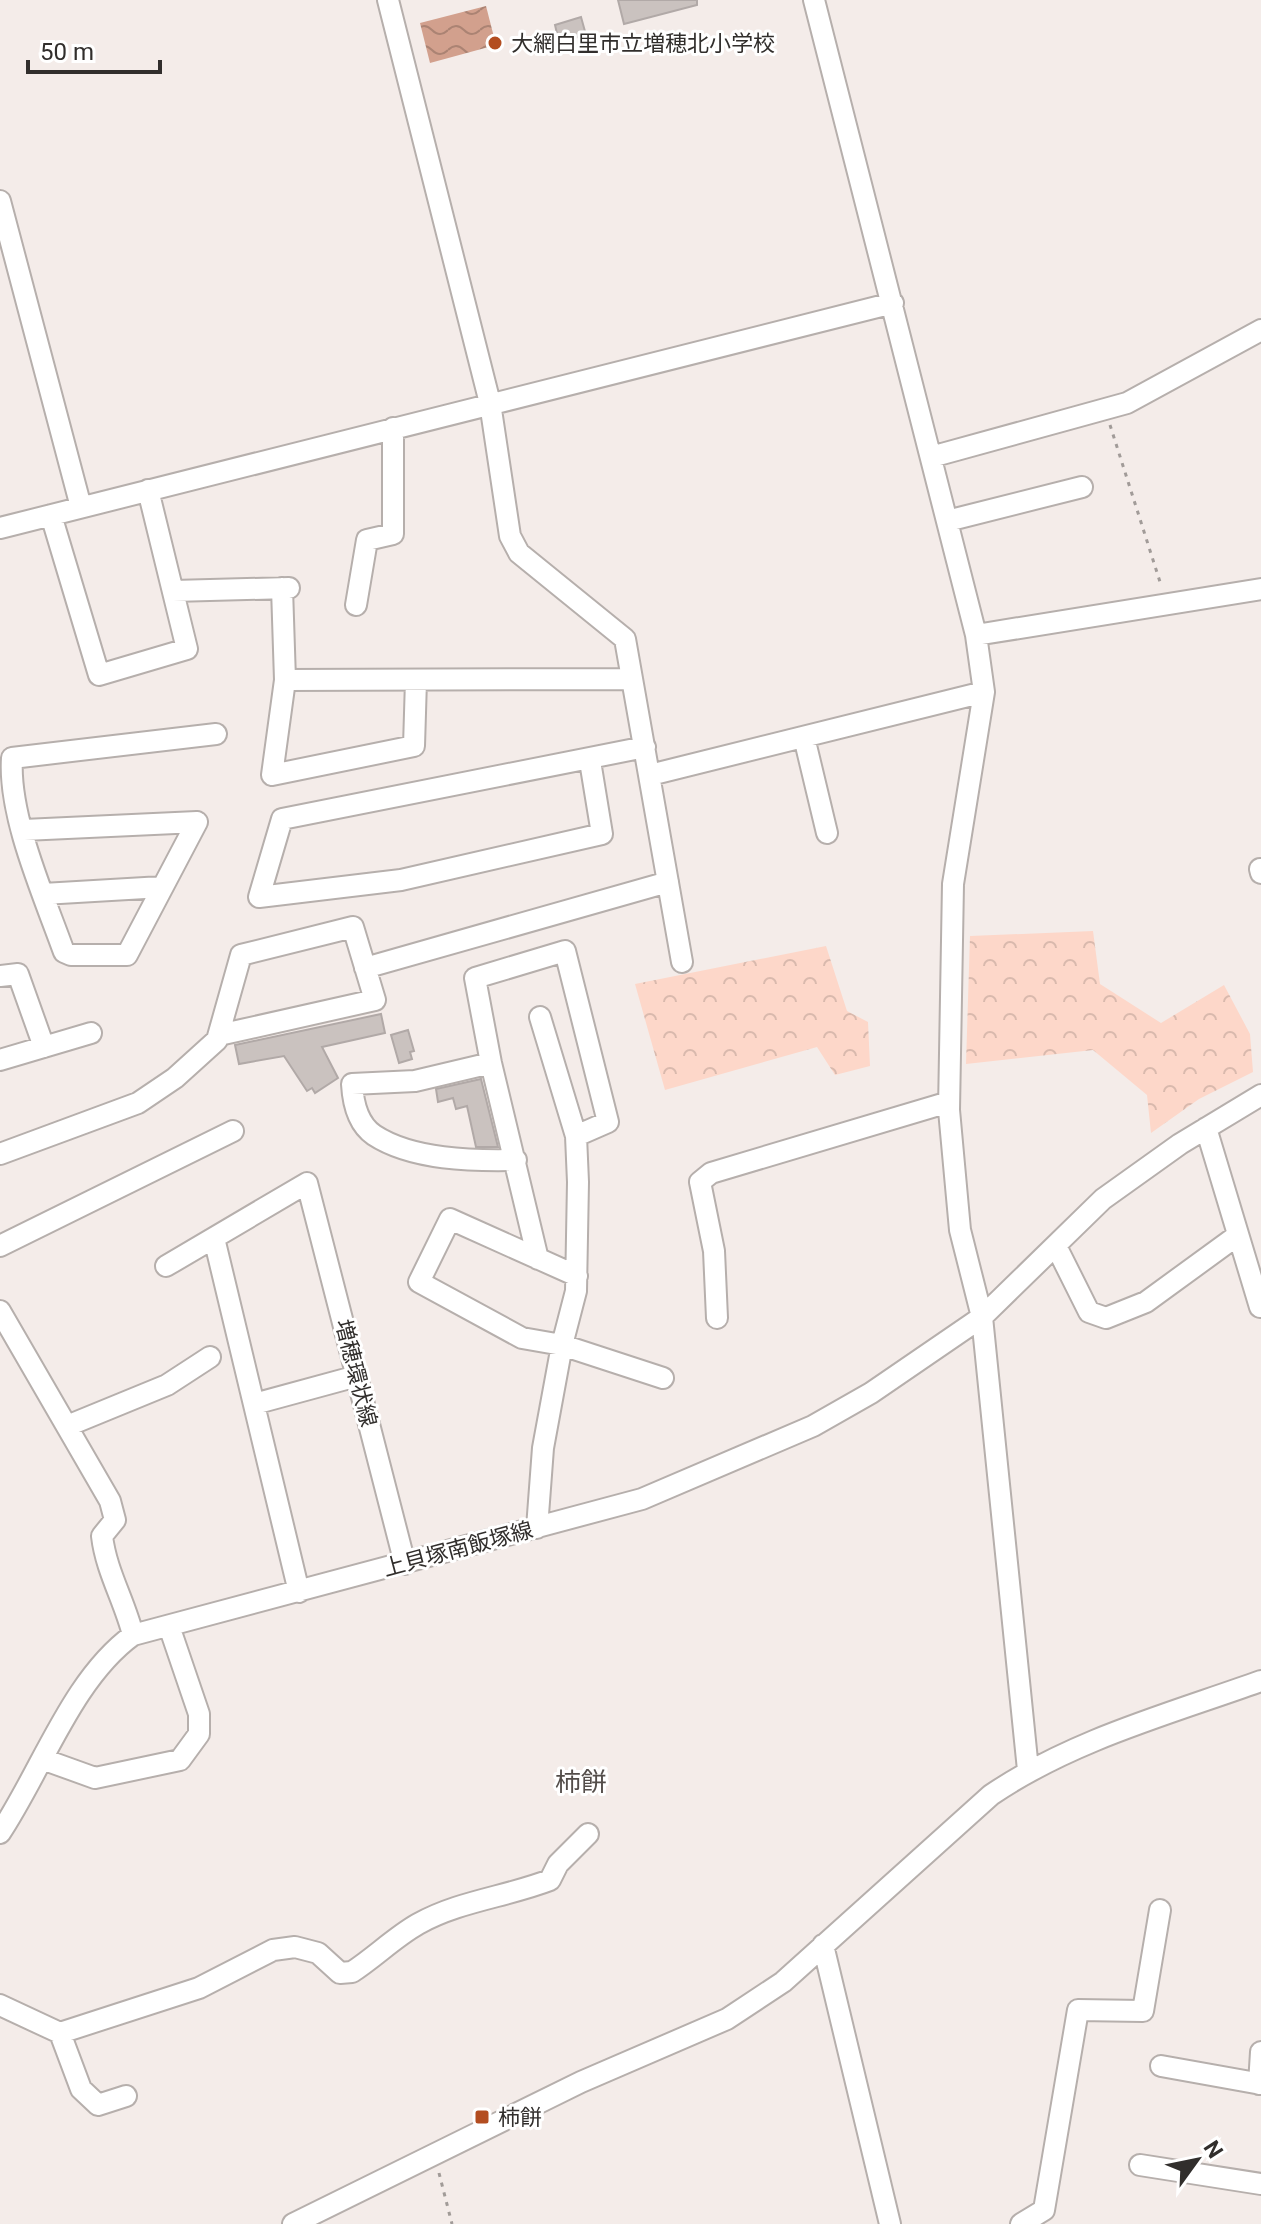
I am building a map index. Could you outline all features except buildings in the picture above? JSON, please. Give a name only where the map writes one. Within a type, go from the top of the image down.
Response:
[{"type":"street","points":[[388,0],[490,403],[510,536],[529,561],[625,639],[682,962]]},
{"type":"street","points":[[814,0],[976,635],[984,692],[953,884],[949,1102],[960,1230],[982,1317],[1028,1770]]},
{"type":"street","points":[[0,201],[81,507]]},
{"type":"street","points":[[0,528],[893,303]]},
{"type":"street","points":[[931,457],[1105,410],[1145,394],[1261,330]]},
{"type":"street","points":[[356,605],[367,540],[393,534],[393,428]]},
{"type":"street","points":[[947,521],[1082,487]]},
{"type":"street","points":[[51,515],[99,675],[187,649],[148,490]]},
{"type":"street","points":[[173,591],[286,588],[285,680],[272,775],[414,746],[416,680]]},
{"type":"street","points":[[976,635],[1261,589]]},
{"type":"street","points":[[285,680],[632,679]]},
{"type":"street","points":[[650,775],[984,692]]},
{"type":"street","points":[[24,830],[197,822],[127,955],[71,955],[64,952],[5,781],[12,758],[216,734]]},
{"type":"street","points":[[804,737],[827,833]]},
{"type":"street","points":[[590,761],[602,834],[401,880],[259,897],[282,819],[590,761],[645,747]]},
{"type":"street","points":[[365,968],[589,901],[668,882]]},
{"type":"street","points":[[43,894],[162,887]]},
{"type":"street","points":[[0,1154],[138,1103],[175,1078],[219,1035],[241,955],[353,927],[375,1000],[219,1035]]},
{"type":"street","points":[[538,1259],[491,1063],[475,978],[565,951],[608,1122],[576,1136]]},
{"type":"street","points":[[0,976],[18,974],[44,1047]]},
{"type":"street","points":[[537,1528],[543,1448],[577,1276],[576,1136],[540,1017]]},
{"type":"street","points":[[0,1060],[91,1033]]},
{"type":"street","points":[[491,1063],[415,1081],[352,1084],[353,1106],[372,1134],[409,1149],[479,1161],[516,1160]]},
{"type":"street","name":"上貝塚南飯塚線","points":[[0,1833],[45,1760],[86,1682],[109,1653],[133,1635],[642,1499],[813,1426],[871,1393],[982,1317],[1103,1199],[1206,1128],[1261,1095]]},
{"type":"street","points":[[717,1318],[714,1251],[700,1182],[711,1173],[949,1102]]},
{"type":"street","points":[[1206,1128],[1260,1307]]},
{"type":"street","points":[[0,1246],[233,1131]]},
{"type":"street","name":"増穂環状線","points":[[214,1238],[307,1183],[405,1564]]},
{"type":"street","points":[[577,1276],[450,1219],[419,1282],[522,1338],[562,1345],[663,1378]]},
{"type":"street","points":[[1056,1246],[1089,1312],[1106,1318],[1146,1302],[1238,1235]]},
{"type":"street","points":[[166,1266],[214,1238],[299,1592]]},
{"type":"street","points":[[0,1311],[110,1501],[115,1520],[102,1536],[104,1554],[127,1608],[133,1635]]},
{"type":"street","points":[[67,1426],[167,1385],[210,1357]]},
{"type":"street","points":[[254,1404],[357,1376]]},
{"type":"street","points":[[45,1760],[95,1778],[180,1760],[199,1734],[199,1714],[169,1626]]},
{"type":"street","points":[[293,2224],[581,2082],[727,2019],[783,1982],[991,1795],[1028,1770],[1077,1747],[1261,1681]]},
{"type":"street","points":[[0,2005],[60,2033],[199,1988],[273,1950],[295,1947],[318,1953],[340,1973],[352,1972],[417,1924],[468,1902],[509,1895],[550,1880],[558,1864],[588,1834]]},
{"type":"street","points":[[1021,2224],[1044,2210],[1078,2010],[1143,2011],[1160,1910]]},
{"type":"street","points":[[823,1945],[890,2224]]},
{"type":"street","points":[[60,2033],[81,2089],[98,2105],[126,2096]]},
{"type":"street","points":[[1161,2066],[1260,2084],[1261,2052]]},
{"type":"street","points":[[1140,2165],[1261,2184]]},
{"type":"path","points":[[1105,410],[1167,602]]},
{"type":"path","points":[[434,2154],[452,2224]]},
{"type":"green space","points":[[1093,931],[1100,984],[1161,1023],[1224,985],[1250,1034],[1253,1072],[1199,1099],[1151,1133],[1147,1095],[1093,1050],[966,1064],[970,936]]},
{"type":"green space","points":[[826,946],[847,1011],[868,1022],[870,1066],[835,1075],[817,1047],[665,1090],[635,984]]},
{"type":"water","points":[[486,6],[496,45],[430,63],[420,23]]},
{"type":"place","name":"大網白里市立増穂北小学校","points":[[495,43]]},
{"type":"place","name":"柿餅","points":[[482,2117]]},
{"type":"district","name":"柿餅","points":[[581,1782]]}]
